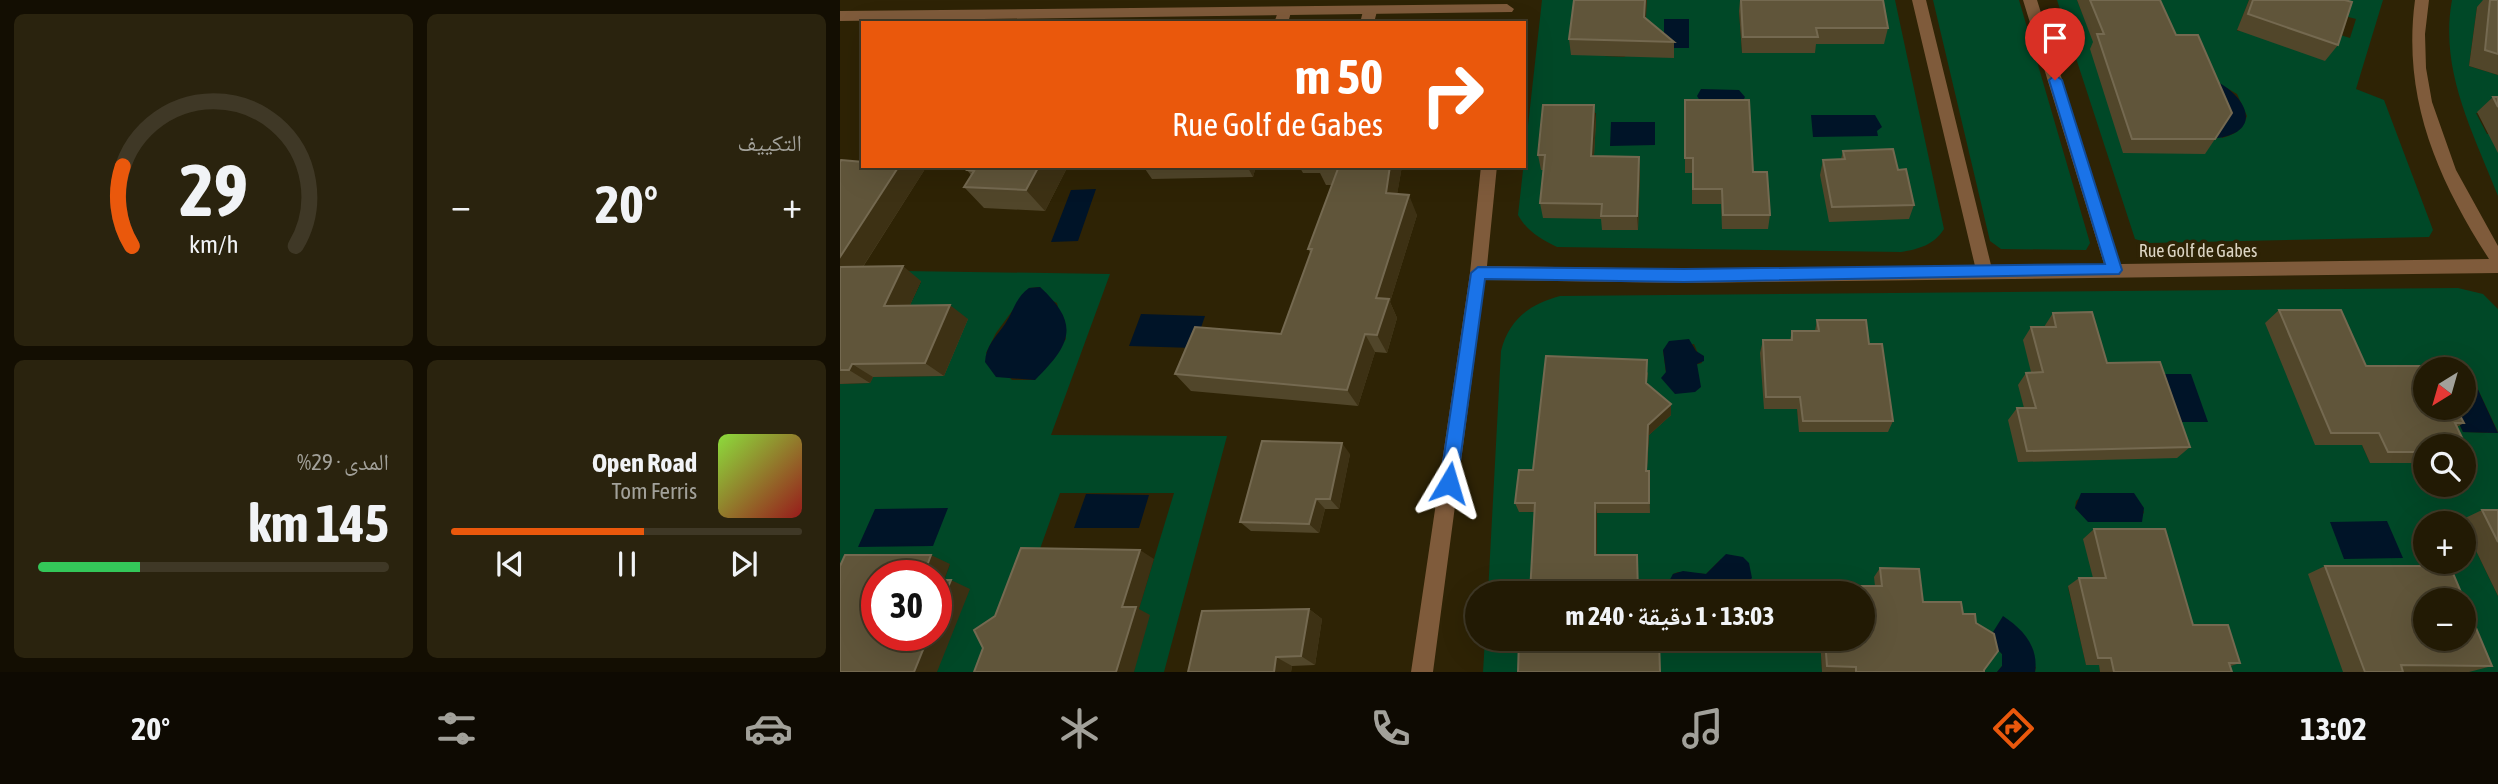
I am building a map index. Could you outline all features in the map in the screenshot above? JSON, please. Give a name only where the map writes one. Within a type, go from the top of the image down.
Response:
[{"type":"street","points":[[1919,0],[1984,270]]},
{"type":"street","points":[[2030,0],[2114,270]]},
{"type":"street","points":[[2422,0],[2418,56],[2424,95],[2456,186],[2498,260]]},
{"type":"street","points":[[840,16],[1369,17],[1507,11]]},
{"type":"street","points":[[1422,672],[1478,273],[1489,168]]},
{"type":"street","name":"Rue Golf de Gabes","points":[[1478,273],[1696,276],[1984,270],[2498,267]]},
{"type":"green space","points":[[1542,0],[1578,0],[1604,56],[1625,57],[1626,0],[1748,0],[1739,11],[1742,53],[1806,0],[1895,0],[1944,229],[1931,243],[1901,252],[1557,247],[1534,234],[1518,215],[1523,168],[1526,168],[1526,143]],"holes":[[[1577,113],[1596,113],[1594,145],[1572,171],[1638,230],[1603,219],[1548,170],[1541,170]],[[1692,173],[1768,229],[1721,204],[1692,204]]]},
{"type":"green space","points":[[1933,0],[2019,0],[2090,243],[2086,250],[2001,249],[1990,241]]},
{"type":"green space","points":[[2057,0],[2077,0],[2092,38],[2145,0],[2249,0],[2237,31],[2334,33],[2350,38],[2356,19],[2284,0],[2383,0],[2356,89],[2384,100],[2433,230],[2429,237],[2148,243],[2135,239]],"holes":[[[2210,78],[2237,94],[2247,116],[2238,131],[2222,138]]]},
{"type":"green space","points":[[2452,0],[2498,0],[2477,7],[2469,66],[2498,75],[2498,113],[2476,113],[2487,134],[2492,134],[2498,143],[2498,196],[2469,124],[2454,76],[2449,26]]},
{"type":"green space","points":[[840,270],[1110,274],[1051,435],[1227,436],[1164,672],[1134,672],[1137,615],[1174,493],[1060,493],[996,672],[937,672],[938,651],[952,651],[952,560],[861,560],[861,570],[840,591],[840,384],[870,383],[873,377],[943,376],[903,320],[921,282]],"holes":[[[1040,287],[1047,298],[1057,303],[1066,339],[1035,380],[1012,380],[986,353],[996,333],[1029,288]]]},
{"type":"green space","points":[[2458,288],[2483,294],[2498,309],[2498,432],[2476,385],[2476,357],[2413,357],[2413,384],[2362,445],[2370,463],[2413,463],[2413,497],[2476,497],[2476,434],[2445,434],[2449,420],[2458,420],[2463,432],[2498,433],[2498,520],[2476,521],[2476,511],[2413,511],[2413,574],[2476,574],[2476,551],[2498,596],[2498,672],[2215,672],[2178,632],[2095,586],[2068,587],[2086,664],[2099,665],[2100,672],[2035,672],[2036,667],[1994,643],[2002,654],[2002,666],[1997,672],[1975,672],[1875,594],[1875,581],[1733,581],[1721,559],[1706,574],[1678,572],[1673,574],[1671,581],[1638,581],[1638,563],[1576,581],[1489,581],[1501,351],[1515,322],[1539,303],[1560,296]],"holes":[[[2048,340],[2097,376],[2027,420],[2019,385],[2034,384]],[[1694,344],[1702,363],[1666,373],[1663,350]],[[1549,368],[1647,395],[1670,415],[1649,435]],[[1797,409],[1888,432],[1800,432]],[[1650,481],[1649,513],[1519,512]],[[2082,496],[2135,497],[2144,512],[2141,518],[2088,520],[2075,508],[2076,501]]]},
{"type":"green space","points":[[1484,651],[1523,651],[1522,672],[1483,672]]},
{"type":"green space","points":[[1659,651],[1821,651],[1822,672],[1660,672]]},
{"type":"water","points":[[1664,19],[1689,19],[1689,48],[1664,48]]},
{"type":"water","points":[[2210,78],[2235,95],[2246,114],[2245,123],[2238,131],[2208,139]]},
{"type":"water","points":[[1701,89],[1739,90],[1745,97],[1743,101],[1700,101],[1697,96]]},
{"type":"water","points":[[1811,115],[1875,115],[1882,127],[1877,131],[1878,136],[1813,137]]},
{"type":"water","points":[[1611,122],[1655,122],[1655,145],[1610,146]]},
{"type":"water","points":[[1096,189],[1078,241],[1051,242],[1071,190]]},
{"type":"water","points":[[1040,287],[1053,300],[1066,322],[1064,344],[1035,380],[996,377],[985,362],[989,346],[1021,296],[1029,288]]},
{"type":"water","points":[[1141,314],[1205,316],[1194,348],[1129,346]]},
{"type":"water","points":[[1689,339],[1696,351],[1704,356],[1704,361],[1697,364],[1701,387],[1695,392],[1675,394],[1661,378],[1666,372],[1663,350],[1669,341]]},
{"type":"water","points":[[2161,374],[2191,374],[2208,422],[2176,422]]},
{"type":"water","points":[[2476,385],[2498,433],[2463,432],[2458,420],[2476,420]]},
{"type":"water","points":[[2081,493],[2134,493],[2144,508],[2142,522],[2088,522],[2075,508]]},
{"type":"water","points":[[1086,494],[1149,495],[1139,528],[1074,528]]},
{"type":"water","points":[[948,508],[933,546],[858,547],[875,509]]},
{"type":"water","points":[[2387,521],[2403,558],[2344,559],[2330,522]]},
{"type":"water","points":[[1726,554],[1743,557],[1749,563],[1752,578],[1749,581],[1669,581],[1673,574],[1683,571],[1706,574]]},
{"type":"water","points":[[2003,616],[2023,633],[2032,647],[2035,672],[1997,672],[2002,666],[2002,654],[1988,640]]},
{"type":"building","points":[[1574,0],[1645,0],[1644,17],[1674,42],[1569,39]]},
{"type":"building","points":[[1741,0],[1883,0],[1888,28],[1816,28],[1818,37],[1743,37]]},
{"type":"building","points":[[2090,0],[2160,0],[2176,35],[2198,35],[2232,113],[2215,139],[2132,139],[2097,34],[2104,34]]},
{"type":"building","points":[[2253,0],[2352,2],[2338,45],[2248,14]]},
{"type":"building","points":[[2490,0],[2498,0],[2498,54],[2485,50]]},
{"type":"building","points":[[1685,100],[1749,100],[1753,172],[1767,172],[1770,215],[1723,215],[1722,189],[1693,189],[1693,158],[1685,158]]},
{"type":"building","points":[[1543,105],[1594,105],[1591,156],[1639,157],[1637,216],[1601,216],[1602,204],[1540,203],[1545,155],[1538,155]]},
{"type":"building","points":[[1893,149],[1898,170],[1906,169],[1914,205],[1832,207],[1823,160],[1845,159],[1843,151]]},
{"type":"building","points":[[840,162],[861,162],[861,168],[898,168],[840,257]]},
{"type":"building","points":[[1038,168],[1026,190],[964,187],[974,171],[967,170]]},
{"type":"building","points":[[1338,168],[1390,168],[1386,193],[1409,195],[1376,298],[1389,299],[1377,335],[1365,334],[1347,390],[1175,374],[1195,327],[1281,334],[1312,249],[1308,249]]},
{"type":"building","points":[[903,266],[884,306],[950,305],[925,363],[852,364],[849,370],[840,370],[840,267]]},
{"type":"building","points":[[2279,310],[2341,310],[2366,366],[2413,366],[2413,420],[2462,420],[2464,423],[2455,423],[2460,434],[2413,434],[2413,452],[2388,452],[2379,433],[2331,433]]},
{"type":"building","points":[[2092,312],[2107,363],[2160,362],[2190,447],[2027,451],[2017,408],[2036,408],[2026,373],[2043,372],[2031,327],[2056,327],[2053,313]]},
{"type":"building","points":[[1817,320],[1866,320],[1869,344],[1882,344],[1893,421],[1803,421],[1800,397],[1766,397],[1763,340],[1792,340],[1792,331],[1819,331]]},
{"type":"building","points":[[1546,356],[1647,360],[1646,383],[1671,404],[1648,425],[1646,471],[1649,471],[1649,503],[1595,503],[1595,555],[1637,555],[1638,581],[1531,581],[1535,503],[1515,503],[1519,470],[1533,470]]},
{"type":"building","points":[[1262,441],[1342,443],[1330,499],[1316,499],[1309,524],[1240,522]]},
{"type":"building","points":[[2482,510],[2498,510],[2498,542]]},
{"type":"building","points":[[2094,529],[2165,529],[2193,625],[2228,625],[2240,663],[2229,663],[2232,672],[2114,672],[2111,658],[2098,658],[2079,578],[2106,578]]},
{"type":"building","points":[[1021,548],[1140,550],[1122,607],[1136,607],[1116,672],[974,672],[983,648],[974,630],[995,616]]},
{"type":"building","points":[[845,555],[931,555],[929,560],[861,560],[861,651],[923,651],[914,672],[840,672],[840,566]]},
{"type":"building","points":[[2325,566],[2413,566],[2413,574],[2453,574],[2459,588],[2413,588],[2413,651],[2476,651],[2476,628],[2492,666],[2401,665],[2403,672],[2365,672]]},
{"type":"building","points":[[1880,568],[1919,569],[1923,602],[1961,602],[1963,614],[1975,614],[1976,623],[1994,634],[1998,651],[1984,672],[1856,672],[1856,667],[1827,666],[1826,651],[1875,651],[1875,586],[1882,586]]},
{"type":"building","points":[[1309,609],[1301,656],[1276,657],[1274,672],[1188,672],[1202,611]]},
{"type":"building","points":[[1519,651],[1659,651],[1660,672],[1518,672]]},
{"type":"route","points":[[1449,483],[1478,273],[1684,276],[2114,270],[2055,80]]}]
